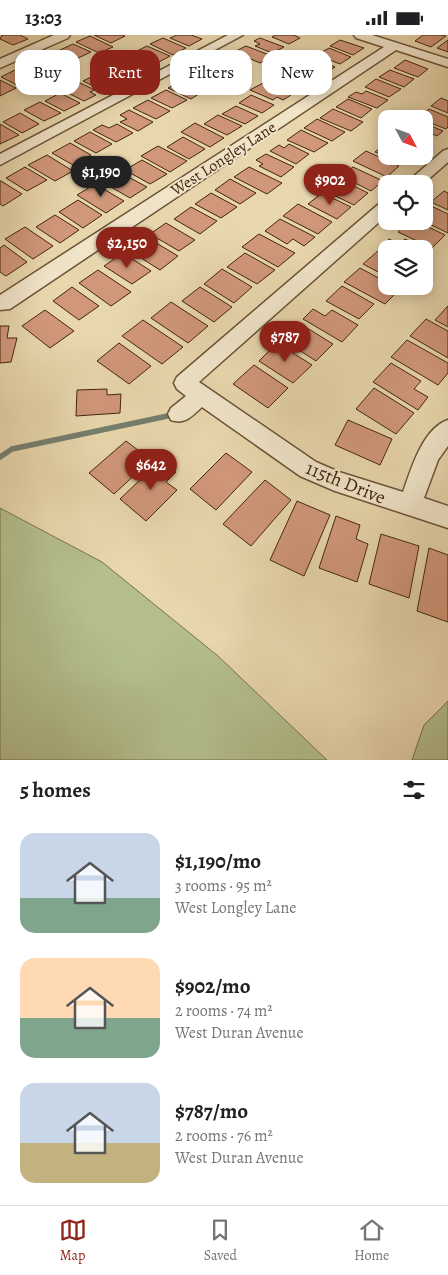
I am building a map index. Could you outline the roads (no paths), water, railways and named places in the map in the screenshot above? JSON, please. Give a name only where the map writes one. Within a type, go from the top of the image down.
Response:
[{"type":"street","points":[[0,64],[64,35]]},
{"type":"street","points":[[0,160],[237,35]]},
{"type":"street","points":[[360,35],[448,63]]},
{"type":"street","name":"West Longley Lane","points":[[1,303],[394,46]]},
{"type":"street","points":[[424,175],[448,154]]},
{"type":"street","points":[[179,414],[193,389],[378,215]]},
{"type":"street","name":"115th Drive","points":[[193,389],[308,469],[335,481],[448,517]]},
{"type":"street","points":[[409,506],[428,455],[448,429]]},
{"type":"waterway","points":[[0,457],[12,449],[177,414]]}]
